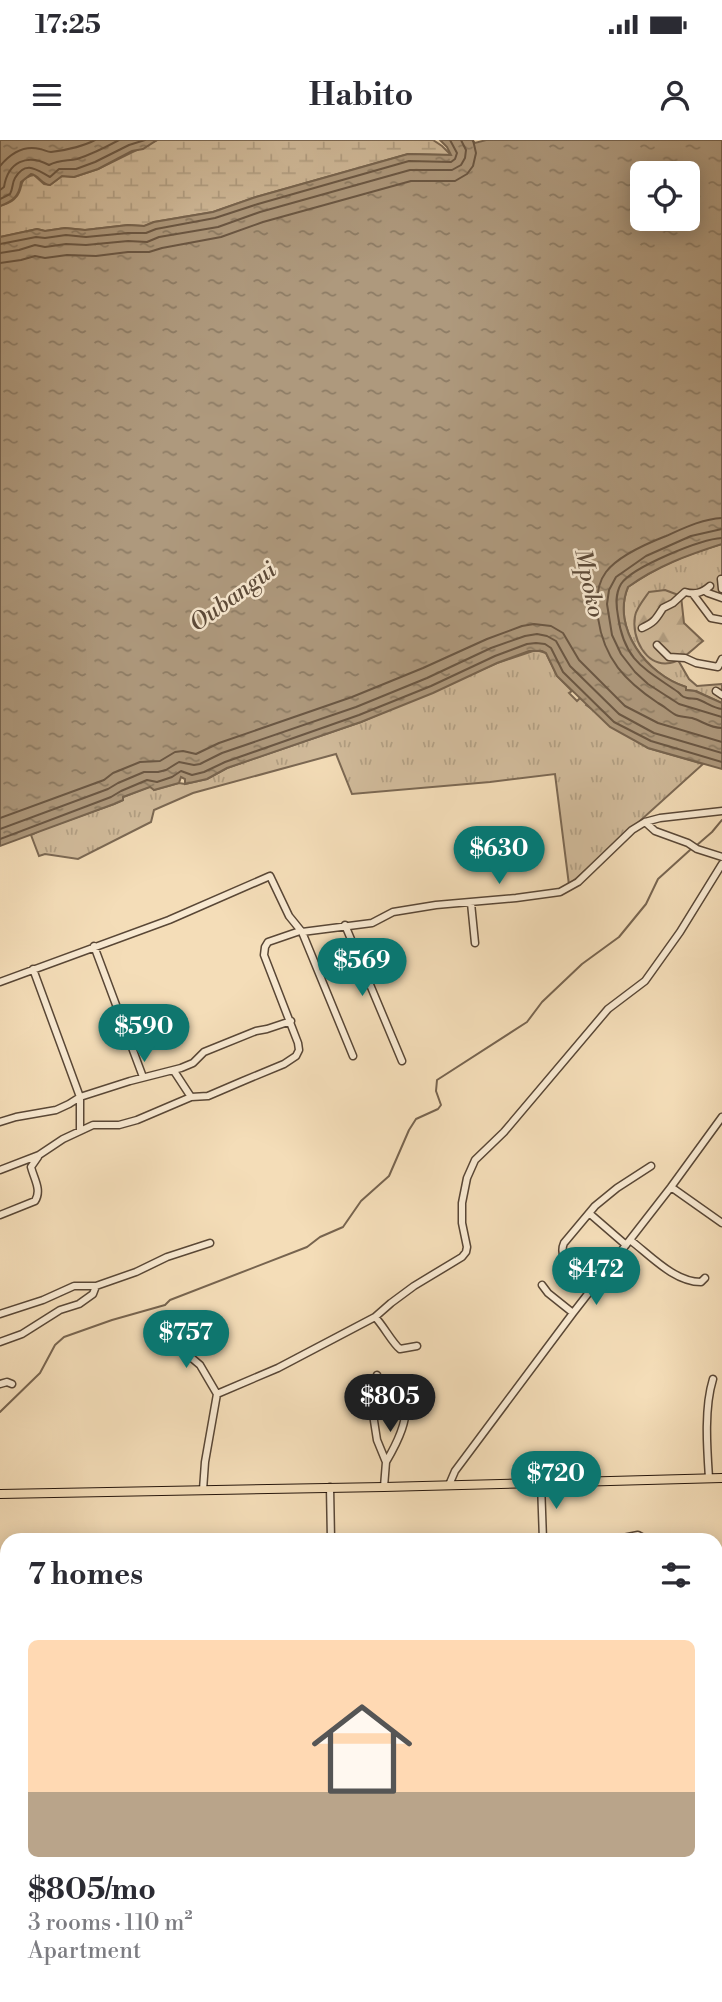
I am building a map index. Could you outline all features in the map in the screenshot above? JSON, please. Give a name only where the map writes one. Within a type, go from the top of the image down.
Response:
[{"type":"main road","points":[[0,1494],[722,1478]]},
{"type":"street","points":[[721,579],[722,589]]},
{"type":"street","points":[[642,628],[652,623],[663,608],[685,592],[693,594],[708,588],[708,593],[722,598]]},
{"type":"street","points":[[693,594],[711,618],[722,620]]},
{"type":"street","points":[[657,646],[669,657],[685,658],[696,663],[720,667],[722,659]]},
{"type":"street","points":[[0,1170],[39,1155],[80,1130],[93,1125],[119,1125],[191,1097],[208,1096],[296,1056],[299,1050],[291,1021],[264,955],[268,942],[301,932],[372,923],[393,912],[560,892],[578,882],[632,830],[645,822],[722,811]]},
{"type":"street","points":[[645,822],[656,831],[722,857]]},
{"type":"street","points":[[217,1394],[278,1368],[375,1317],[398,1297],[462,1257],[467,1247],[462,1223],[462,1203],[467,1178],[475,1160],[504,1132],[608,1009],[645,981],[681,932],[722,864]]},
{"type":"street","points":[[0,982],[169,920],[270,876],[289,916],[301,932],[353,1056]]},
{"type":"street","points":[[471,903],[475,943]]},
{"type":"street","points":[[345,925],[402,1061]]},
{"type":"street","points":[[94,946],[142,1077]]},
{"type":"street","points":[[33,969],[80,1097],[80,1130]]},
{"type":"street","points":[[0,1122],[56,1110],[80,1097],[142,1077],[174,1071],[193,1063],[204,1052],[256,1031],[291,1021]]},
{"type":"street","points":[[174,1071],[191,1097]]},
{"type":"street","points":[[449,1485],[455,1471],[573,1313],[719,1129],[722,1117]]},
{"type":"street","points":[[0,1215],[35,1201],[38,1187],[31,1167],[39,1155]]},
{"type":"street","points":[[594,1286],[565,1262],[561,1248],[589,1213],[617,1188],[651,1166]]},
{"type":"street","points":[[671,1187],[722,1223]]},
{"type":"street","points":[[589,1213],[673,1272],[694,1282],[701,1282],[705,1278]]},
{"type":"street","points":[[0,1314],[43,1300],[74,1286],[96,1286],[210,1242]]},
{"type":"street","points":[[542,1285],[573,1313]]},
{"type":"street","points":[[0,1342],[22,1334],[60,1310],[79,1304],[93,1294],[96,1286]]},
{"type":"street","points":[[375,1317],[390,1334],[395,1346],[400,1349],[417,1346]]},
{"type":"street","points":[[171,1338],[200,1365],[217,1394],[203,1490]]},
{"type":"street","points":[[377,1375],[370,1395],[377,1440],[386,1462]]},
{"type":"street","points":[[709,1478],[708,1423],[713,1379]]},
{"type":"street","points":[[0,1384],[12,1384]]},
{"type":"street","points":[[384,1487],[386,1462],[403,1427],[405,1405],[402,1395]]},
{"type":"street","points":[[541,1483],[543,1533]]},
{"type":"street","points":[[330,1487],[331,1533]]},
{"type":"street","points":[[0,1695],[0,1712]]},
{"type":"green space","points":[[157,140],[433,140],[451,155],[408,154],[256,197],[213,212],[154,222],[145,226],[128,225],[85,230],[37,229],[0,237],[0,206],[14,199],[28,177],[34,175],[44,184],[50,185],[62,176],[74,177],[98,169]]},
{"type":"green space","points":[[722,544],[722,596],[684,590],[681,596],[678,660],[689,679],[697,686],[722,684],[722,703],[696,691],[686,690],[686,687],[658,672],[646,661],[629,633],[624,618],[624,603],[628,587],[640,579],[673,561]]},
{"type":"green space","points":[[665,590],[681,596],[684,623],[703,641],[683,657],[670,663],[661,663],[647,656],[638,642],[634,625],[637,610],[649,592]]},
{"type":"green space","points":[[536,650],[546,653],[557,676],[572,691],[569,693],[577,701],[580,698],[648,748],[703,764],[569,885],[555,774],[352,794],[336,754],[193,793],[154,810],[151,822],[78,859],[45,854],[39,856],[31,835],[41,830],[114,804],[123,800],[123,797],[151,786],[154,790],[207,779],[227,768],[361,722],[497,663]]},
{"type":"water","points":[[0,140],[157,140],[98,169],[74,177],[62,176],[50,185],[31,174],[21,182],[15,198],[0,206]]},
{"type":"water","points":[[440,140],[472,140],[475,143],[486,140],[722,140],[722,544],[673,562],[628,587],[624,618],[636,648],[658,672],[686,687],[686,690],[695,691],[722,703],[722,769],[648,748],[610,727],[557,676],[546,653],[529,651],[361,722],[227,768],[207,779],[185,784],[185,779],[181,777],[179,783],[154,790],[150,787],[123,797],[123,800],[114,804],[0,846],[0,237],[37,229],[85,230],[144,226],[213,212],[256,197],[408,154],[451,155]]},
{"type":"waterway","points":[[697,845],[722,820]]},
{"type":"waterway","points":[[0,1412],[40,1373],[55,1345],[64,1337],[165,1305],[170,1300],[307,1247],[320,1237],[343,1227],[361,1201],[389,1176],[416,1119],[441,1105],[436,1091],[437,1080],[527,1022],[542,1002],[582,964],[619,937],[646,904],[658,879],[690,850]]},
{"type":"water label","name":"Mpoko","points":[[589,583]]},
{"type":"water label","name":"Oubangui","points":[[233,597]]}]
